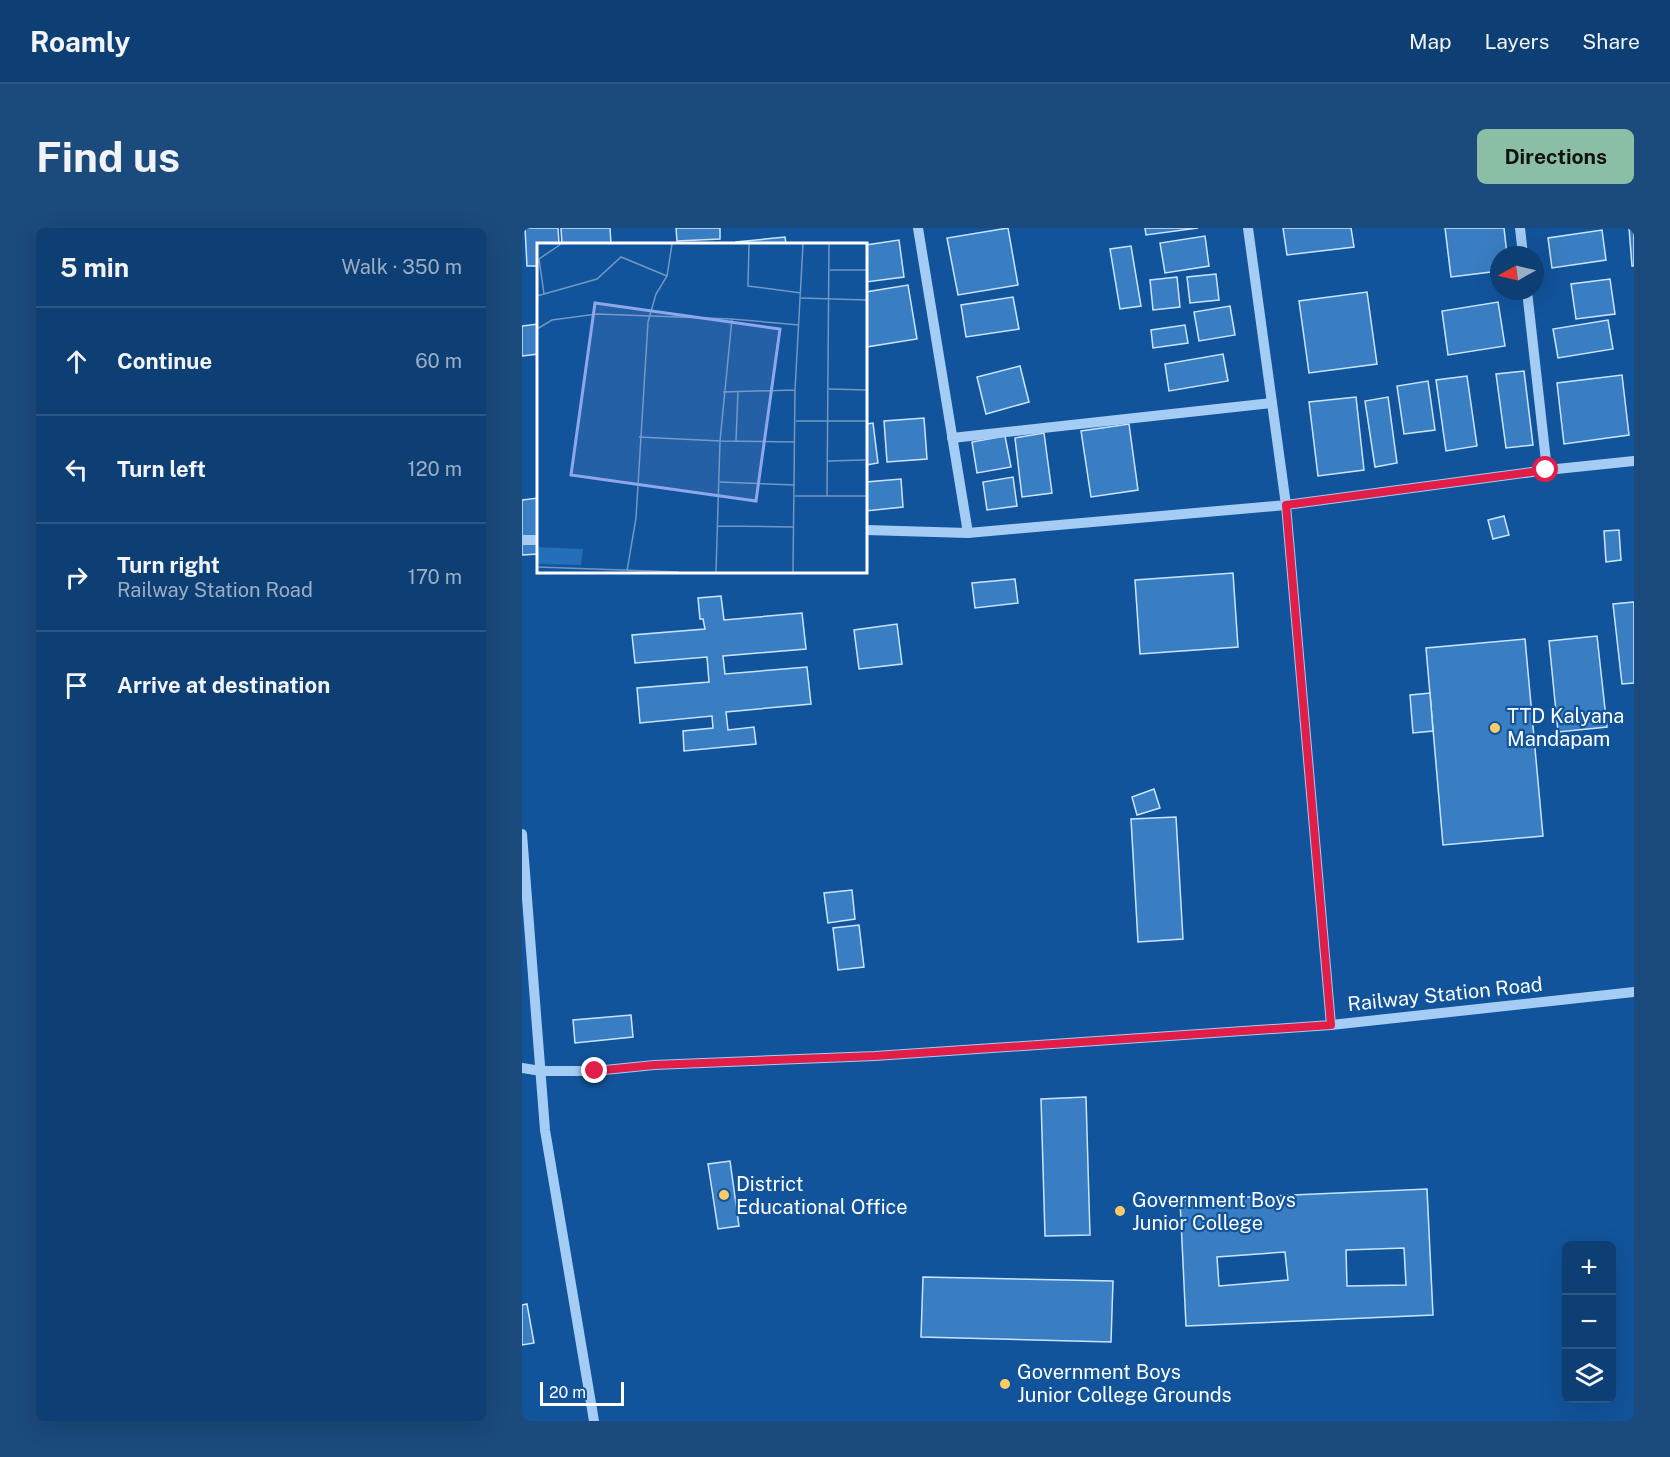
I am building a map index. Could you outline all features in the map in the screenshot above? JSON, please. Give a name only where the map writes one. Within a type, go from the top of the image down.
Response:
[{"type":"street","points":[[918,228],[968,533]]},
{"type":"street","points":[[1248,228],[1286,505],[1331,1025]]},
{"type":"street","points":[[1520,228],[1522,246]]},
{"type":"street","points":[[1528,300],[1546,470]]},
{"type":"street","points":[[952,438],[1272,403]]},
{"type":"street","points":[[867,530],[968,533],[1286,505],[1546,470],[1634,461]]},
{"type":"street","points":[[522,834],[546,1130],[594,1421]]},
{"type":"street","name":"Railway Station Road","points":[[522,1068],[542,1071],[595,1071],[654,1065],[875,1056],[1331,1025],[1634,992]]},
{"type":"building","points":[[525,228],[558,228],[559,243],[537,243],[537,266],[527,266]]},
{"type":"building","points":[[561,228],[610,228],[611,243],[562,243]]},
{"type":"building","points":[[676,228],[720,228],[720,239],[677,241]]},
{"type":"building","points":[[1008,228],[1018,285],[958,295],[947,238]]},
{"type":"building","points":[[1145,228],[1198,228],[1146,235]]},
{"type":"building","points":[[1283,228],[1351,228],[1354,247],[1287,255]]},
{"type":"building","points":[[1445,228],[1504,228],[1506,246],[1490,246],[1490,272],[1451,277]]},
{"type":"building","points":[[1629,228],[1634,228],[1634,266],[1632,266]]},
{"type":"building","points":[[1602,230],[1606,260],[1552,268],[1548,238]]},
{"type":"building","points":[[1205,236],[1209,266],[1165,273],[1160,243]]},
{"type":"building","points":[[785,237],[786,243],[736,243]]},
{"type":"building","points":[[899,240],[904,277],[867,282],[867,245]]},
{"type":"building","points":[[1131,246],[1141,306],[1120,309],[1110,249]]},
{"type":"building","points":[[1216,274],[1219,300],[1190,303],[1187,277]]},
{"type":"building","points":[[1177,277],[1180,307],[1153,310],[1150,280]]},
{"type":"building","points":[[1610,279],[1615,314],[1576,319],[1571,284]]},
{"type":"building","points":[[908,285],[917,339],[867,347],[867,292]]},
{"type":"building","points":[[1367,292],[1377,364],[1309,373],[1299,301]]},
{"type":"building","points":[[1013,297],[1019,329],[966,337],[961,305]]},
{"type":"building","points":[[1498,302],[1505,346],[1448,355],[1442,311]]},
{"type":"building","points":[[1230,306],[1235,335],[1199,341],[1194,312]]},
{"type":"building","points":[[1608,320],[1613,349],[1558,358],[1553,329]]},
{"type":"building","points":[[537,324],[537,354],[522,356],[522,326]]},
{"type":"building","points":[[1185,325],[1188,343],[1153,348],[1151,330]]},
{"type":"building","points":[[1223,354],[1228,381],[1169,391],[1165,364]]},
{"type":"building","points":[[1020,366],[1029,402],[986,414],[977,377]]},
{"type":"building","points":[[1524,371],[1533,445],[1506,448],[1496,374]]},
{"type":"building","points":[[1622,375],[1629,435],[1564,444],[1557,383]]},
{"type":"building","points":[[1467,376],[1477,446],[1446,451],[1436,380]]},
{"type":"building","points":[[1428,381],[1435,430],[1404,434],[1397,386]]},
{"type":"building","points":[[1356,397],[1364,470],[1318,476],[1309,402]]},
{"type":"building","points":[[1388,397],[1397,463],[1375,467],[1365,401]]},
{"type":"building","points":[[924,418],[927,459],[887,462],[884,421]]},
{"type":"building","points":[[873,423],[878,463],[867,465],[867,424]]},
{"type":"building","points":[[1129,424],[1138,490],[1091,497],[1081,431]]},
{"type":"building","points":[[1044,433],[1052,493],[1022,497],[1015,438]]},
{"type":"building","points":[[1005,436],[1011,467],[977,473],[972,442]]},
{"type":"building","points":[[1013,477],[1017,506],[987,510],[983,482]]},
{"type":"building","points":[[901,479],[903,507],[867,511],[867,482]]},
{"type":"building","points":[[537,498],[537,554],[522,555],[522,500]]},
{"type":"building","points":[[1504,516],[1509,535],[1493,539],[1488,520]]},
{"type":"building","points":[[1619,530],[1621,560],[1606,562],[1604,531]]},
{"type":"building","points":[[1233,573],[1238,647],[1140,654],[1135,580]]},
{"type":"building","points":[[1015,579],[1018,603],[975,608],[972,583]]},
{"type":"building","points":[[721,596],[724,620],[802,613],[806,649],[723,656],[725,674],[807,667],[811,704],[726,712],[728,730],[754,727],[756,744],[684,751],[683,731],[713,728],[712,716],[640,723],[637,688],[709,682],[707,657],[635,663],[632,635],[705,629],[703,619],[700,619],[698,598]]},
{"type":"building","points":[[1634,602],[1634,683],[1622,684],[1613,604]]},
{"type":"building","points":[[897,624],[902,664],[859,669],[854,630]]},
{"type":"building","points":[[1597,636],[1607,727],[1558,732],[1549,641]]},
{"type":"building","points":[[1525,639],[1543,836],[1443,845],[1426,648]]},
{"type":"building","points":[[1430,693],[1433,731],[1413,733],[1410,695]]},
{"type":"building","points":[[1154,789],[1160,808],[1137,815],[1132,797]]},
{"type":"building","points":[[1176,817],[1183,939],[1138,942],[1131,819]]},
{"type":"building","points":[[852,890],[855,919],[828,923],[824,893]]},
{"type":"building","points":[[859,925],[864,967],[838,970],[833,928]]},
{"type":"building","points":[[631,1015],[633,1037],[575,1043],[573,1020]]},
{"type":"building","points":[[1086,1097],[1090,1235],[1045,1236],[1041,1099]]},
{"type":"building","name":"District Educational Office","points":[[730,1161],[739,1226],[718,1229],[708,1164]]},
{"type":"building","points":[[1427,1189],[1433,1315],[1186,1326],[1180,1200]],"holes":[[[1404,1248],[1406,1285],[1347,1286],[1346,1250]],[[1285,1252],[1288,1280],[1219,1286],[1217,1257]]]},
{"type":"building","points":[[923,1277],[1113,1281],[1111,1342],[921,1337]]},
{"type":"building","points":[[527,1304],[534,1343],[522,1345],[522,1305]]},
{"type":"place","name":"TTD Kalyana Mandapam","points":[[1495,728]]},
{"type":"place","name":"District Educational Office","points":[[724,1195]]},
{"type":"place","name":"Government Boys Junior College","points":[[1120,1211]]},
{"type":"place","name":"Government Boys Junior College Grounds","points":[[1005,1384]]},
{"type":"route","points":[[595,1071],[654,1065],[875,1056],[1331,1025],[1286,505],[1546,470]]}]
